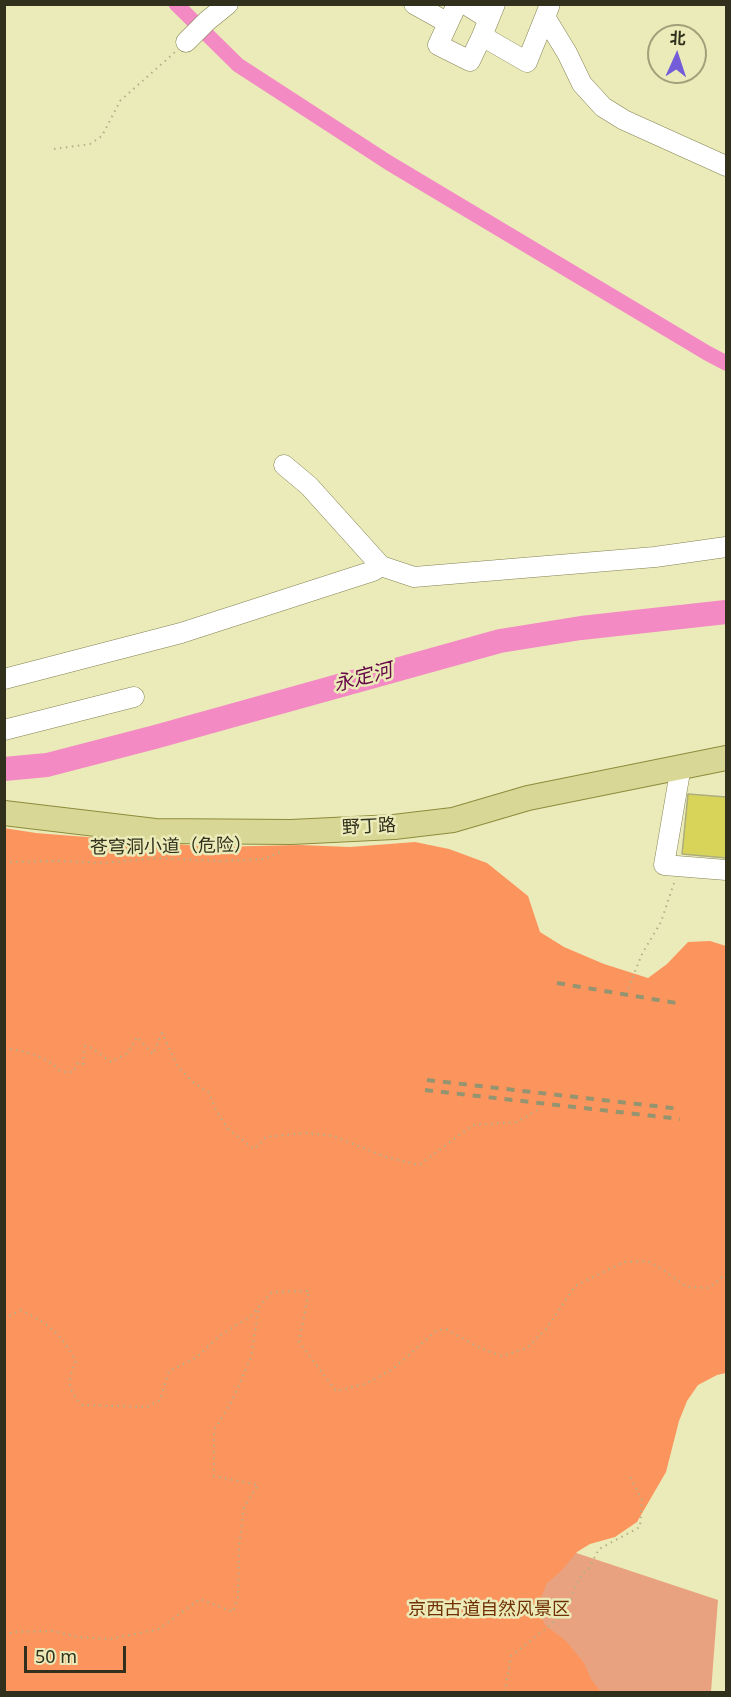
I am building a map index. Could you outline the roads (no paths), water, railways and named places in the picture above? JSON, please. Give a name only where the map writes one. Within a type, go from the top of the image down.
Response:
[{"type":"main road","name":"野丁路","points":[[4,813],[155,831],[291,832],[394,826],[453,820],[528,798],[726,758]]},
{"type":"street","points":[[186,42],[228,4]]},
{"type":"street","points":[[414,4],[448,23]]},
{"type":"street","points":[[457,4],[438,45],[470,61],[489,20]]},
{"type":"street","points":[[465,4],[489,20],[527,62],[547,11]]},
{"type":"street","points":[[547,11],[582,84],[603,107],[624,120],[726,166]]},
{"type":"street","points":[[284,465],[309,486],[381,566],[414,577],[655,557],[726,547]]},
{"type":"street","points":[[4,680],[181,633],[373,571],[381,566]]},
{"type":"street","points":[[4,730],[134,697]]},
{"type":"street","points":[[681,766],[664,865],[726,870]]},
{"type":"waterway","points":[[176,4],[238,65],[389,163],[726,363]]},
{"type":"waterway","name":"永定河","points":[[4,769],[47,765],[500,641],[581,628],[726,612]]},
{"type":"railway","points":[[557,983],[676,1003]]},
{"type":"railway","points":[[427,1080],[681,1109]]},
{"type":"railway","points":[[425,1090],[680,1119]]},
{"type":"park label","name":"京西古道自然风景区","points":[[489,1610]]}]
